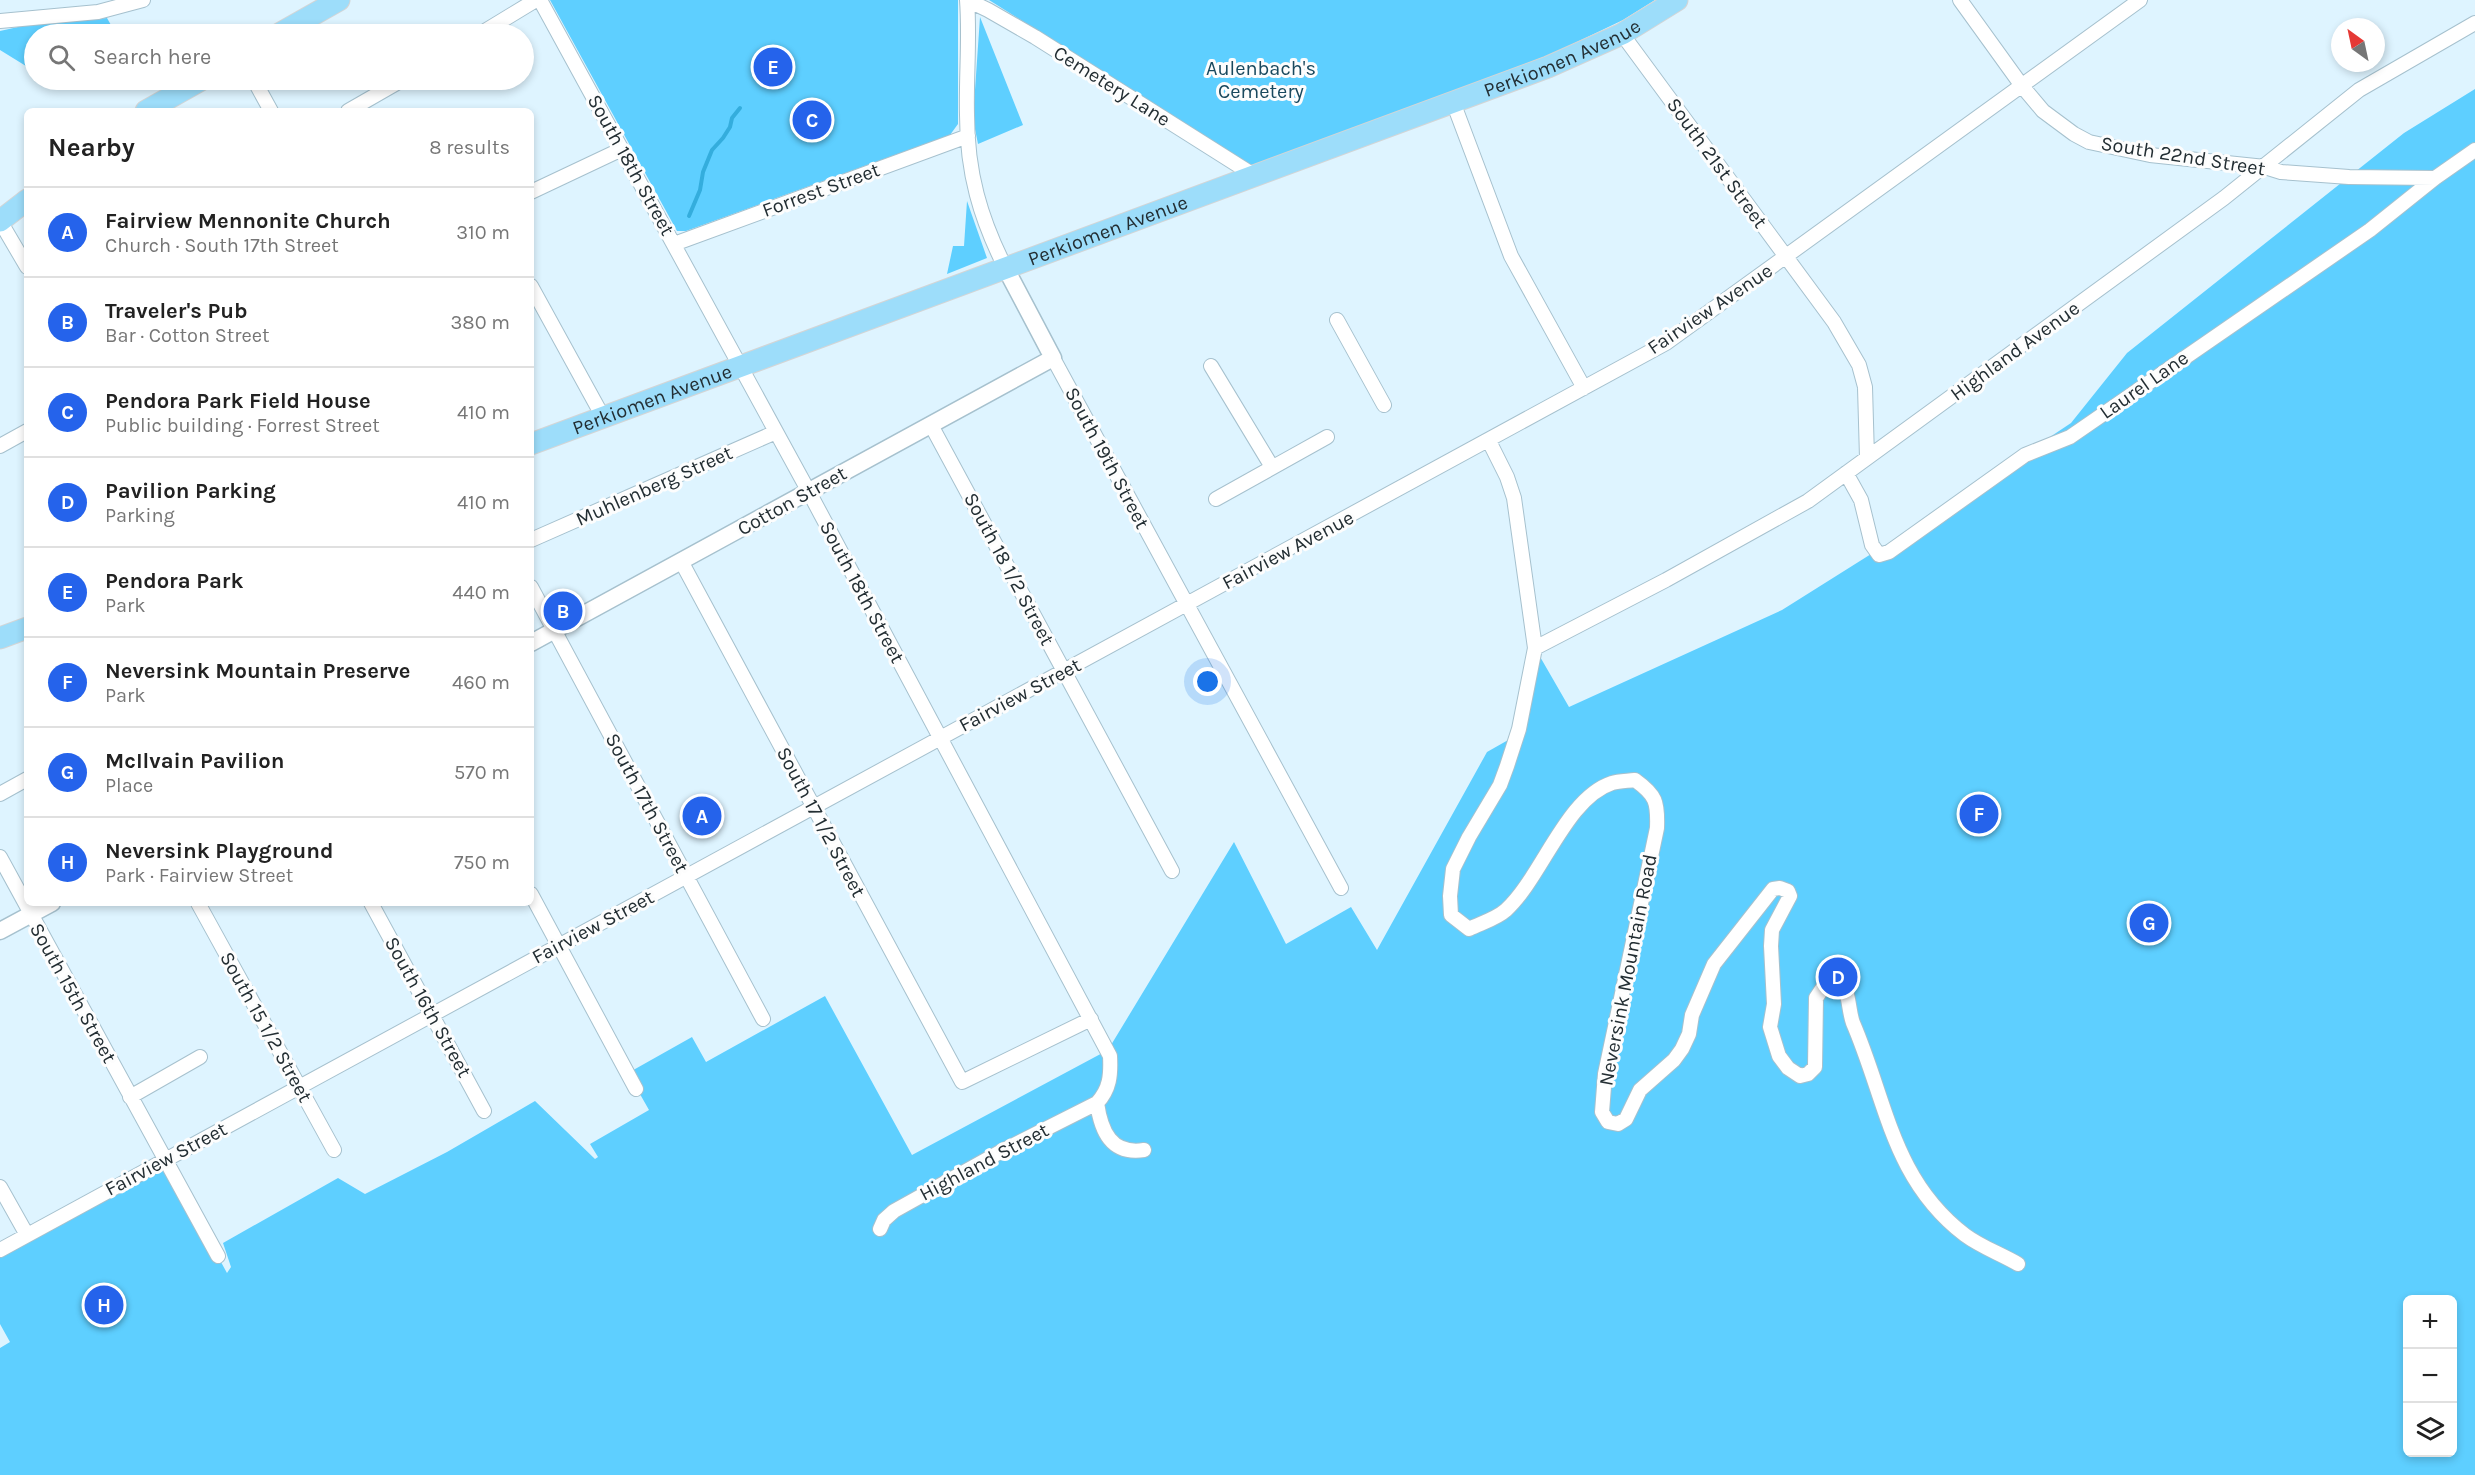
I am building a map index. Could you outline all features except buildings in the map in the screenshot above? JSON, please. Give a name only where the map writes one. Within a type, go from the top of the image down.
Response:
[{"type":"main road","points":[[297,24],[339,0]]},
{"type":"main road","name":"Perkiomen Avenue","points":[[534,443],[1548,67],[1622,34],[1677,0]]},
{"type":"main road","points":[[151,108],[183,90]]},
{"type":"main road","points":[[0,221],[24,202]]},
{"type":"main road","points":[[0,638],[24,629]]},
{"type":"street","points":[[0,21],[98,12],[143,0]]},
{"type":"street","points":[[496,24],[536,0]]},
{"type":"street","name":"South 18th Street","points":[[540,0],[809,492],[1092,1019],[1110,1056],[1111,1076],[1100,1099]]},
{"type":"street","name":"South 19th Street","points":[[967,0],[968,136],[971,173],[978,204],[991,239],[1186,605],[1341,888]]},
{"type":"street","name":"Cemetery Lane","points":[[967,0],[988,9],[1035,37],[1255,176]]},
{"type":"street","name":"South 22nd Street","points":[[1960,0],[2022,86],[2043,111],[2057,123],[2089,142],[2150,155],[2265,167],[2281,172],[2435,178]]},
{"type":"street","name":"Fairview Avenue","points":[[1186,605],[1666,343],[2140,0]]},
{"type":"street","name":"Highland Avenue","points":[[1535,648],[1666,580],[1808,501],[2265,167],[2359,90],[2475,22]]},
{"type":"street","name":"South 21st Street","points":[[1622,34],[1834,322],[1858,365],[1867,402],[1868,458]]},
{"type":"street","points":[[259,90],[269,108]]},
{"type":"street","points":[[353,108],[385,90]]},
{"type":"street","points":[[1454,102],[1511,256],[1584,388]]},
{"type":"street","name":"Forrest Street","points":[[674,244],[968,136]]},
{"type":"street","points":[[534,191],[622,148]]},
{"type":"street","name":"Laurel Lane","points":[[1846,473],[1861,500],[1872,545],[1879,555],[1889,552],[2025,455],[2070,437],[2370,230],[2435,178],[2475,150]]},
{"type":"street","points":[[0,221],[24,262]]},
{"type":"street","points":[[534,290],[603,417]]},
{"type":"street","points":[[1337,320],[1384,405]]},
{"type":"street","name":"Cotton Street","points":[[534,641],[1053,358]]},
{"type":"street","points":[[1211,366],[1272,467]]},
{"type":"street","name":"South 18 1/2 Street","points":[[932,425],[1172,871]]},
{"type":"street","name":"Muhlenberg Street","points":[[534,539],[776,432]]},
{"type":"street","points":[[0,446],[24,433]]},
{"type":"street","points":[[1216,499],[1327,437]]},
{"type":"street","points":[[1489,441],[1503,468],[1514,498],[1535,648]]},
{"type":"street","name":"South 17 1/2 Street","points":[[681,561],[963,1082],[1092,1019]]},
{"type":"street","name":"South 17th Street","points":[[534,593],[763,1019]]},
{"type":"street","name":"Fairview Street","points":[[0,1250],[1186,605]]},
{"type":"street","name":"Neversink Mountain Road","points":[[1535,648],[1519,729],[1507,766],[1500,784],[1453,869],[1450,896],[1451,915],[1469,929],[1500,915],[1520,894],[1582,803],[1614,782],[1635,780],[1648,789],[1656,800],[1656,828],[1605,1074],[1602,1112],[1608,1122],[1618,1124],[1626,1119],[1640,1090],[1674,1060],[1689,1034],[1692,1015],[1714,964],[1763,900],[1773,889],[1780,888],[1788,891],[1790,896],[1773,930],[1771,946],[1774,1004],[1770,1027],[1779,1056],[1788,1068],[1800,1076],[1808,1074],[1815,1067],[1816,998],[1826,982],[1839,980],[1844,987],[1848,1008],[1874,1074],[1887,1120],[1917,1185],[1966,1236],[2018,1264]]},
{"type":"street","points":[[0,794],[24,781]]},
{"type":"street","name":"South 15th Street","points":[[0,857],[24,902]]},
{"type":"street","points":[[534,899],[636,1089]]},
{"type":"street","name":"South 15th Street","points":[[26,906],[218,1256]]},
{"type":"street","points":[[0,931],[47,906]]},
{"type":"street","name":"South 15 1/2 Street","points":[[200,906],[334,1150]]},
{"type":"street","name":"South 16th Street","points":[[374,906],[484,1111]]},
{"type":"street","points":[[130,1097],[200,1058]]},
{"type":"street","points":[[1100,1099],[1100,1126],[1112,1142],[1130,1152],[1144,1150]]},
{"type":"street","name":"Highland Street","points":[[880,1229],[884,1220],[894,1211],[1100,1099]]},
{"type":"street","points":[[0,1187],[27,1235]]},
{"type":"green space","points":[[550,0],[958,0],[958,124],[950,135],[686,231],[677,231]]},
{"type":"green space","name":"Aulenbach's Cemetery","points":[[989,0],[1655,0],[1623,20],[1552,54],[1251,166]]},
{"type":"green space","points":[[980,17],[1023,125],[978,144],[973,119]]},
{"type":"green space","points":[[107,18],[110,24],[32,24]]},
{"type":"green space","points":[[24,26],[24,65],[0,50],[0,31]]},
{"type":"green space","points":[[2475,89],[2475,1475],[0,1475],[0,1348],[10,1342],[0,1324],[0,1250],[165,1160],[227,1273],[231,1267],[223,1243],[338,1178],[365,1194],[447,1152],[535,1101],[595,1159],[598,1157],[590,1144],[649,1110],[628,1073],[692,1037],[706,1062],[825,996],[912,1155],[1108,1050],[1234,842],[1286,944],[1351,907],[1377,950],[1487,752],[1517,735],[1535,648],[1569,707],[1782,610],[1887,544],[1887,546],[2071,423],[2127,353],[2404,133]]},
{"type":"green space","points":[[967,201],[987,258],[947,274],[953,246],[964,246]]},
{"type":"waterway","points":[[689,216],[700,190],[703,172],[712,150],[723,138],[730,127],[732,118],[740,108]]},
{"type":"place","name":"Pendora Park","points":[[773,67]]},
{"type":"place","name":"Pendora Park Field House","points":[[812,120]]},
{"type":"place","name":"Traveler's Pub","points":[[563,611]]},
{"type":"place","name":"Neversink Mountain Preserve","points":[[1979,814]]},
{"type":"place","name":"Fairview Mennonite Church","points":[[702,816]]},
{"type":"place","name":"McIlvain Pavilion","points":[[2149,923]]},
{"type":"place","name":"Pavilion Parking","points":[[1838,977]]},
{"type":"place","name":"Neversink Playground","points":[[104,1305]]}]
